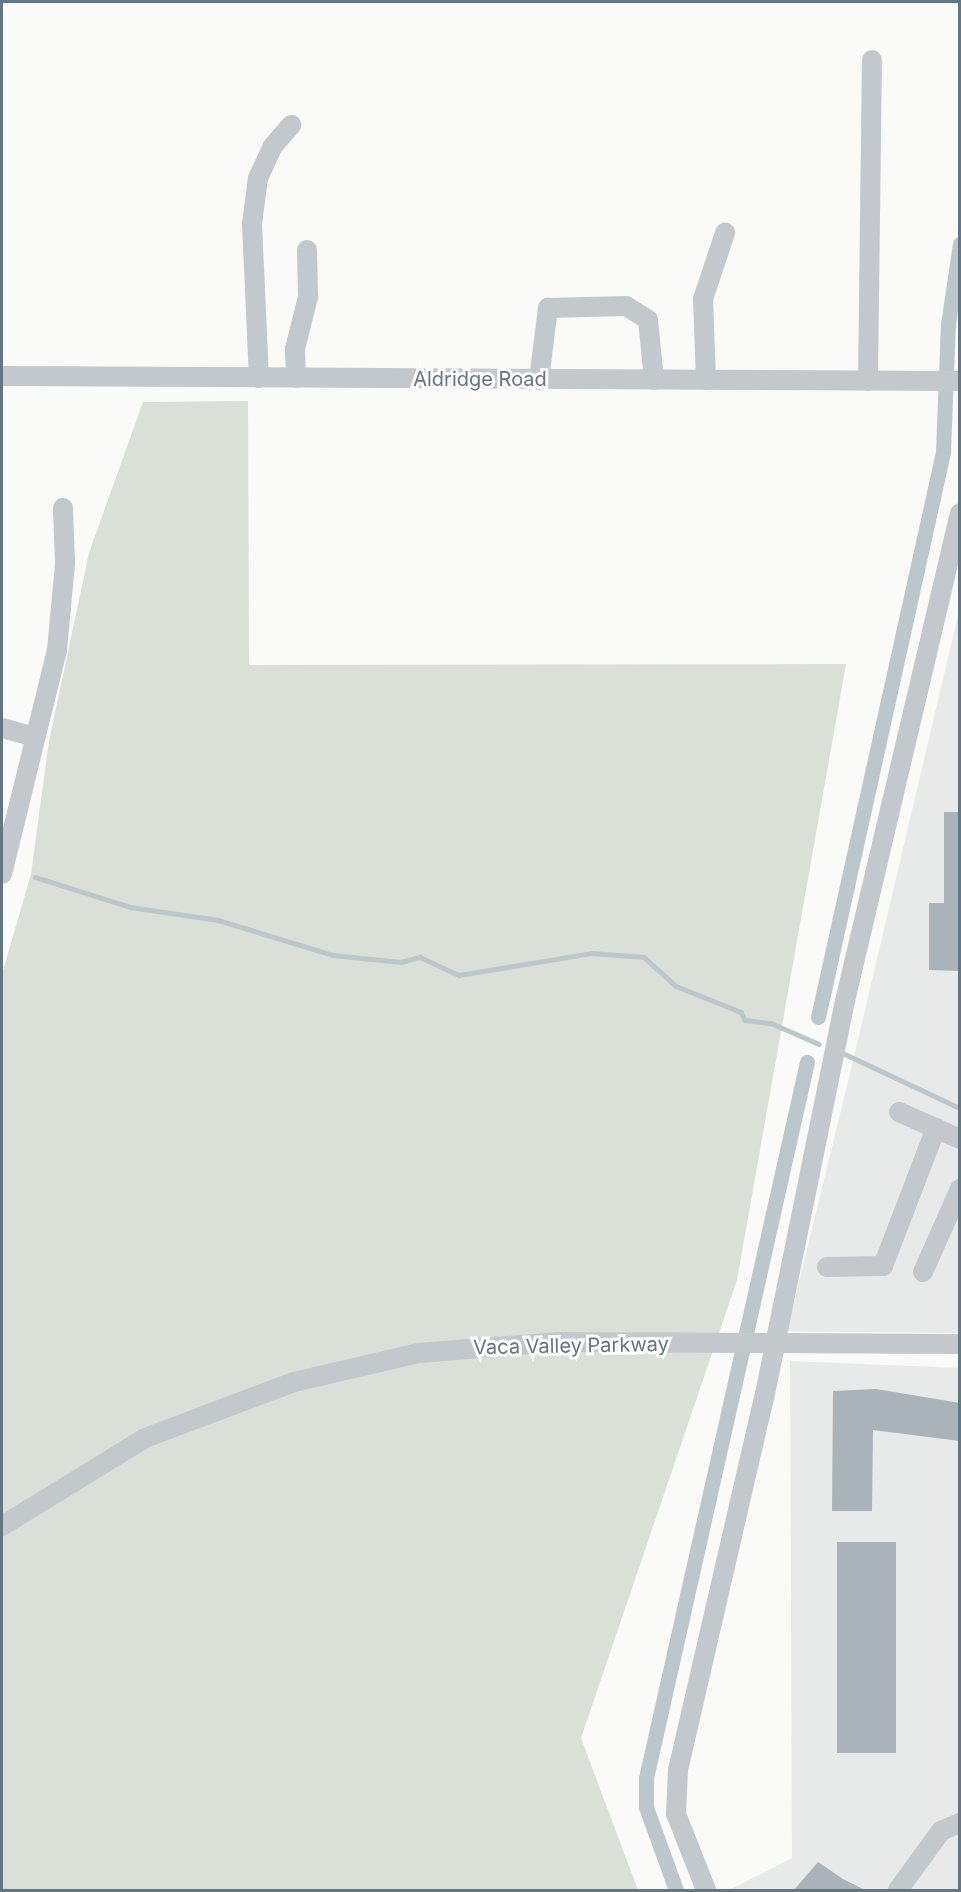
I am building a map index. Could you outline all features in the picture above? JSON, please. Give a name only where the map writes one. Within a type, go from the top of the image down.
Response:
[{"type":"street","points":[[868,381],[872,60]]},
{"type":"street","points":[[260,378],[252,224],[258,178],[273,146],[291,125]]},
{"type":"street","points":[[705,380],[704,299],[725,233]]},
{"type":"street","points":[[296,378],[295,349],[306,314],[307,250]]},
{"type":"street","points":[[539,380],[548,308],[626,306],[648,320],[654,380]]},
{"type":"street","name":"Aldridge Road","points":[[2,376],[959,381]]},
{"type":"street","points":[[2,874],[61,618],[63,508]]},
{"type":"street","points":[[706,1890],[682,1836],[675,1790],[768,1345],[845,1001],[960,513]]},
{"type":"street","points":[[2,728],[35,737]]},
{"type":"street","points":[[899,1112],[960,1139]]},
{"type":"street","points":[[827,1267],[883,1266],[936,1128]]},
{"type":"street","points":[[923,1272],[960,1189]]},
{"type":"street","name":"Vaca Valley Parkway","points":[[2,1526],[145,1438],[237,1401],[358,1365],[487,1345],[927,1347],[960,1344]]},
{"type":"street","name":"Vaca Valley Parkway","points":[[927,1347],[960,1354]]},
{"type":"street","points":[[898,1890],[941,1831],[960,1823]]},
{"type":"shaded area","points":[[248,401],[249,665],[846,664],[737,1280],[581,1738],[638,1890],[2,1890],[2,974],[31,874],[49,741],[89,553],[143,402]]},
{"type":"shaded area","points":[[959,611],[959,1333],[787,1331],[852,1065]]},
{"type":"shaded area","points":[[790,1361],[959,1368],[959,1890],[729,1890],[792,1858]]},
{"type":"building","points":[[944,812],[960,812],[960,971],[929,970],[929,903],[944,903]]},
{"type":"building","points":[[876,1389],[960,1403],[960,1441],[873,1430],[872,1511],[832,1511],[833,1391]]},
{"type":"building","points":[[837,1542],[896,1542],[896,1753],[837,1753]]},
{"type":"building","points":[[818,1862],[843,1879],[865,1890],[794,1890]]},
{"type":"waterway","points":[[818,1017],[943,452],[948,324],[960,244]]},
{"type":"waterway","points":[[35,877],[130,907],[218,920],[333,955],[401,962],[420,957],[459,975],[592,953],[644,957],[676,986],[741,1012],[745,1020],[771,1023],[819,1044]]},
{"type":"waterway","points":[[845,1054],[960,1108]]},
{"type":"waterway","points":[[676,1890],[646,1807],[646,1778],[807,1062]]}]
